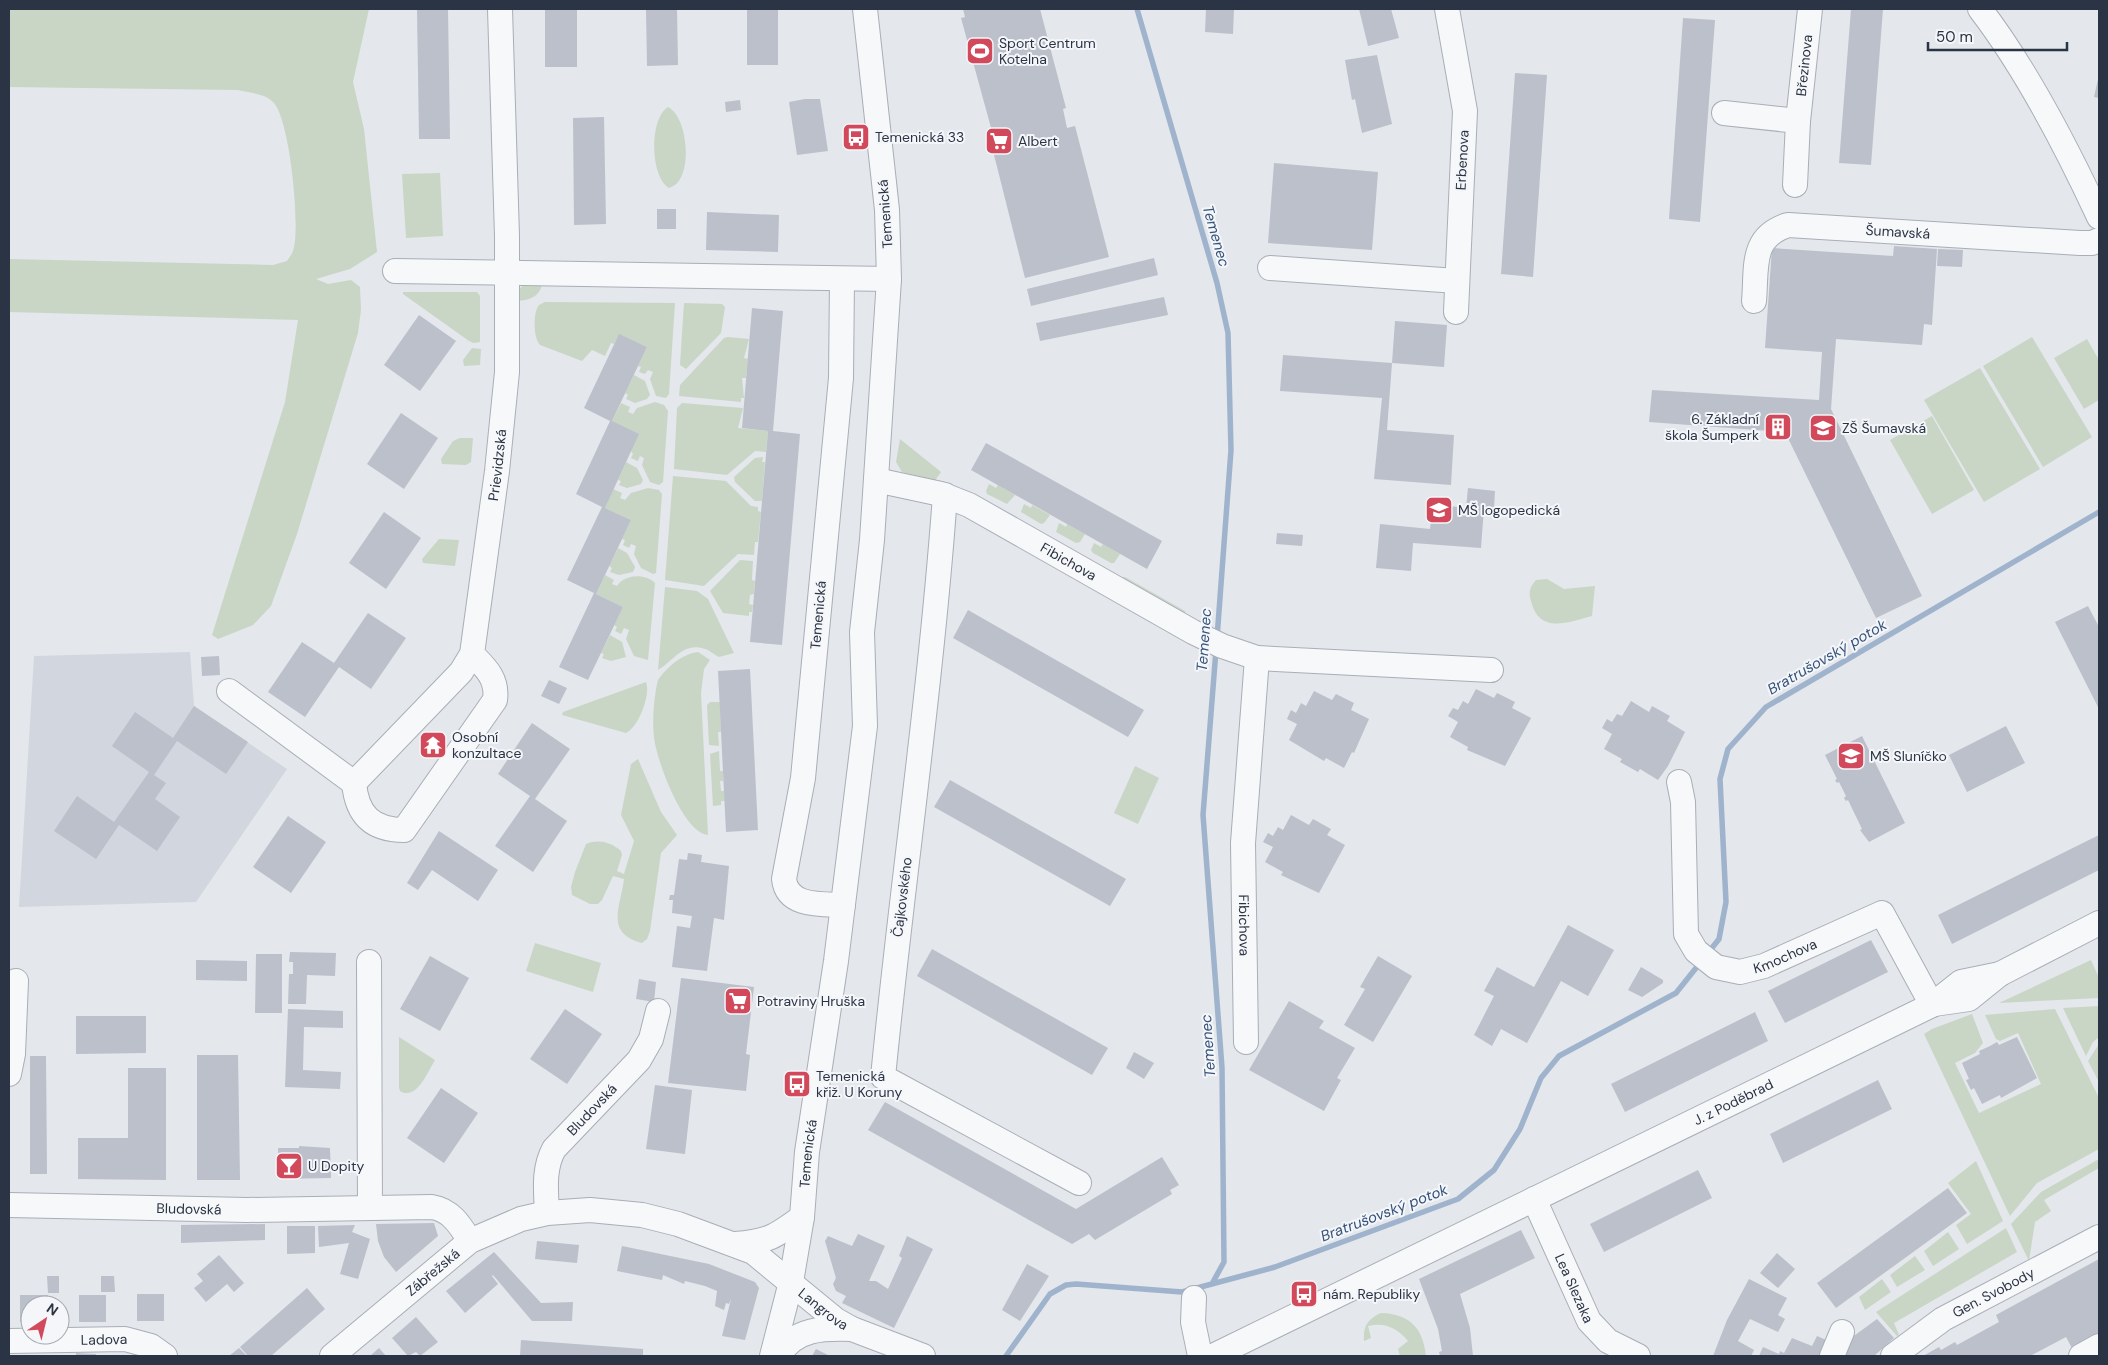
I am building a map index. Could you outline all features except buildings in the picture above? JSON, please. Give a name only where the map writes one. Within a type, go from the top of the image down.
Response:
[{"type":"street","name":"Prievidzská","points":[[354,783],[461,672],[472,654],[505,410],[507,273],[500,9]]},
{"type":"street","name":"Temenická","points":[[772,1356],[791,1282],[802,1217],[807,1152],[843,905],[865,726],[862,632],[872,540],[889,280],[886,210],[865,9]]},
{"type":"street","name":"Erbenova","points":[[1447,9],[1465,111],[1456,312]]},
{"type":"street","name":"Březinova","points":[[1796,185],[1798,121],[1810,9]]},
{"type":"street","points":[[1980,9],[1999,34],[2068,151],[2099,217]]},
{"type":"street","points":[[1724,113],[1798,121]]},
{"type":"street","name":"Šumavská","points":[[1754,301],[1759,248],[1765,237],[1775,229],[1788,224],[2080,243],[2092,243],[2099,240]]},
{"type":"street","points":[[1270,268],[1457,281]]},
{"type":"street","points":[[395,272],[889,280]]},
{"type":"street","name":"Temenická","points":[[842,279],[840,378],[803,778],[784,879],[790,894],[799,900],[843,905]]},
{"type":"street","name":"Fibichova","points":[[876,480],[945,495],[969,505],[1216,643],[1257,658],[1490,670]]},
{"type":"street","name":"Čajkovského","points":[[945,495],[933,646],[900,910],[883,1077],[1079,1183]]},
{"type":"street","points":[[229,692],[354,783],[356,800],[364,814],[373,824],[382,829],[404,830],[496,700],[497,690],[493,677],[472,654]]},
{"type":"street","name":"Fibichova","points":[[1246,1042],[1243,843],[1257,658]]},
{"type":"street","name":"Kmochova","points":[[1679,782],[1683,802],[1686,934],[1696,951],[1716,967],[1740,972],[1764,966],[1882,913],[1932,1005]]},
{"type":"street","name":"J. z Poděbrad","points":[[1534,1199],[1932,1005],[1961,982],[2000,974],[2099,922]]},
{"type":"street","points":[[369,962],[370,1208]]},
{"type":"street","points":[[9,1074],[13,1054],[16,981]]},
{"type":"street","name":"Bludovská","points":[[547,1213],[545,1177],[554,1149],[639,1060],[651,1039],[658,1011]]},
{"type":"street","points":[[1213,1356],[1534,1199]]},
{"type":"street","name":"Lea Slezaka","points":[[1534,1199],[1589,1321],[1608,1340],[1638,1356]]},
{"type":"street","name":"Bludovská","points":[[9,1205],[257,1210],[440,1208],[454,1217],[470,1241]]},
{"type":"street","name":"Langrova","points":[[547,1213],[590,1210],[642,1214],[736,1244],[753,1252],[791,1282],[823,1311],[852,1329],[922,1356]]},
{"type":"street","name":"Zábřežská","points":[[332,1356],[470,1241],[507,1224],[547,1213]]},
{"type":"street","name":"Langrova","points":[[736,1244],[756,1243],[775,1237],[802,1217]]},
{"type":"street","name":"Gen. Svobody","points":[[1893,1356],[1943,1319],[2099,1236]]},
{"type":"street","points":[[1194,1298],[1194,1322],[1200,1356]]},
{"type":"street","points":[[779,1356],[797,1336],[806,1332],[820,1329],[852,1329]]},
{"type":"street","points":[[1832,1356],[1842,1332]]},
{"type":"street","name":"Ladova","points":[[9,1341],[125,1340],[151,1346],[165,1356]]},
{"type":"street","points":[[2080,1356],[2099,1346]]},
{"type":"shaded area","points":[[190,652],[194,706],[287,769],[196,902],[19,907],[34,656]]},
{"type":"green space","points":[[9,9],[369,9],[353,82],[364,129],[377,252],[350,269],[316,279],[328,284],[351,280],[360,287],[361,310],[358,333],[297,534],[271,606],[253,625],[218,639],[212,635],[285,402],[298,320],[9,312],[9,259],[273,265],[287,261],[293,251],[295,239],[295,199],[289,152],[280,114],[274,103],[266,97],[238,90],[9,87]]},
{"type":"green space","points":[[668,107],[675,113],[681,123],[686,149],[682,174],[677,183],[669,188],[663,182],[658,172],[654,148],[657,123],[662,113]]},
{"type":"green space","points":[[440,173],[443,236],[406,238],[402,174]]},
{"type":"green space","points":[[543,281],[540,291],[534,297],[516,301],[521,287],[528,283]]},
{"type":"green space","points":[[403,292],[477,292],[480,296],[480,342],[474,343],[469,341],[403,294]]},
{"type":"green space","points":[[545,302],[675,303],[669,394],[666,398],[656,396],[650,379],[653,372],[648,370],[645,374],[639,372],[641,367],[638,366],[647,347],[619,335],[614,344],[611,343],[605,356],[592,350],[582,361],[540,345],[536,337],[535,319],[537,308]]},
{"type":"green space","points":[[684,303],[722,304],[725,307],[721,333],[686,369],[680,365]]},
{"type":"green space","points":[[2032,337],[2092,437],[2043,467],[1983,366]]},
{"type":"green space","points":[[724,338],[749,339],[744,358],[748,359],[746,378],[742,378],[744,398],[741,398],[741,402],[679,396],[680,385]]},
{"type":"green space","points":[[2087,339],[2099,360],[2099,400],[2084,409],[2054,358]]},
{"type":"green space","points":[[472,348],[481,349],[480,365],[464,366],[463,360]]},
{"type":"green space","points":[[1980,368],[2040,469],[1984,502],[1924,400]]},
{"type":"green space","points":[[634,375],[645,381],[650,395],[647,399],[635,403],[626,399],[628,395],[625,393]]},
{"type":"green space","points":[[655,402],[664,405],[668,411],[663,482],[659,485],[650,482],[642,465],[644,458],[640,456],[638,461],[631,458],[633,454],[612,421],[621,403],[630,407],[628,412],[633,414],[637,408]]},
{"type":"green space","points":[[682,403],[743,408],[738,428],[768,431],[766,452],[755,451],[727,475],[674,469],[677,408]]},
{"type":"green space","points":[[1932,416],[1974,490],[1932,514],[1890,440]]},
{"type":"green space","points":[[460,438],[473,438],[471,462],[466,465],[442,464],[441,459],[453,441]]},
{"type":"green space","points":[[900,439],[941,472],[934,482],[902,472],[896,462]]},
{"type":"green space","points":[[763,457],[762,462],[765,462],[762,501],[755,501],[735,482],[734,477],[755,458]]},
{"type":"green space","points":[[626,462],[637,468],[643,480],[641,484],[627,488],[619,485],[621,481],[618,480]]},
{"type":"green space","points":[[673,476],[726,481],[751,506],[758,507],[758,511],[761,512],[758,542],[755,542],[754,555],[738,554],[704,586],[665,580]]},
{"type":"green space","points":[[989,484],[996,488],[998,485],[1015,495],[1007,504],[987,494],[986,491]]},
{"type":"green space","points":[[648,488],[659,490],[662,494],[656,573],[653,574],[641,568],[634,554],[636,546],[631,544],[629,548],[623,545],[625,540],[622,539],[631,520],[605,508],[613,489],[622,493],[620,498],[625,500],[631,493]]},
{"type":"green space","points":[[1024,504],[1031,508],[1032,505],[1050,515],[1041,524],[1021,512]]},
{"type":"green space","points":[[1059,523],[1066,527],[1067,524],[1085,534],[1080,542],[1076,543],[1056,532]]},
{"type":"green space","points":[[439,539],[459,540],[455,566],[423,563],[422,559]]},
{"type":"green space","points":[[1094,543],[1101,547],[1103,544],[1120,554],[1114,563],[1093,553],[1091,550]]},
{"type":"green space","points":[[618,548],[627,553],[635,567],[633,572],[619,575],[610,572],[612,568],[609,566]]},
{"type":"green space","points":[[740,560],[753,561],[752,580],[755,581],[754,594],[750,595],[749,604],[753,605],[749,616],[723,613],[710,591]]},
{"type":"green space","points":[[605,575],[614,580],[612,584],[617,586],[625,579],[635,576],[641,576],[655,583],[648,660],[634,656],[626,639],[629,630],[624,628],[621,634],[615,631],[617,627],[614,625],[623,607],[596,594]]},
{"type":"green space","points":[[1122,577],[1185,611],[1186,616],[1120,579]]},
{"type":"green space","points":[[1547,579],[1564,589],[1595,586],[1592,616],[1555,624],[1540,618],[1530,598],[1530,592],[1536,580]]},
{"type":"green space","points":[[665,587],[697,591],[708,599],[734,653],[719,657],[698,647],[691,648],[679,653],[658,670]]},
{"type":"green space","points":[[610,635],[622,642],[626,657],[611,661],[602,658],[604,654],[601,653]]},
{"type":"green space","points":[[698,652],[710,660],[704,669],[701,693],[708,835],[699,831],[689,822],[672,794],[660,761],[653,730],[655,693],[658,680],[675,662],[686,655]]},
{"type":"green space","points":[[646,682],[647,694],[643,710],[631,730],[626,733],[562,715],[563,712]]},
{"type":"green space","points":[[710,702],[720,702],[721,732],[718,732],[719,746],[709,745],[707,705]]},
{"type":"green space","points":[[719,751],[720,771],[723,771],[723,781],[720,781],[721,791],[724,791],[725,801],[721,801],[721,805],[713,806],[710,754]]},
{"type":"green space","points":[[638,759],[661,812],[677,835],[661,853],[650,931],[647,939],[642,943],[623,933],[619,925],[618,908],[624,879],[613,876],[602,900],[598,904],[590,904],[572,895],[571,887],[586,844],[591,842],[604,842],[613,845],[621,851],[622,855],[617,871],[624,874],[634,841],[621,815],[631,764]]},
{"type":"green space","points":[[1135,766],[1159,778],[1138,824],[1114,813]]},
{"type":"green space","points":[[535,943],[601,963],[593,992],[526,971]]},
{"type":"green space","points":[[2091,960],[2099,978],[2099,998],[1999,1003]]},
{"type":"green space","points":[[2099,1006],[2099,1037],[2093,1042],[2086,1056],[2063,1008]]},
{"type":"green space","points":[[2055,1009],[2099,1098],[2099,1149],[2037,1183],[2010,1216],[1924,1034],[1932,1029],[1972,1014],[1983,1043],[1975,1053],[1955,1063],[1979,1113],[2041,1084],[2018,1033],[2000,1041],[1996,1039],[1985,1015]]},
{"type":"green space","points":[[399,1037],[435,1060],[421,1083],[412,1092],[406,1093],[400,1091],[399,1088]]},
{"type":"green space","points":[[2099,1044],[2099,1082],[2088,1061]]},
{"type":"green space","points":[[2099,1159],[2099,1168],[2044,1200],[2051,1211],[2035,1222],[2029,1261],[2011,1224],[2041,1192]]},
{"type":"green space","points":[[1976,1161],[2003,1221],[1967,1244],[1956,1225],[1971,1214],[1948,1183]]},
{"type":"green space","points":[[2006,1228],[2017,1252],[1894,1323],[1899,1335],[1897,1336],[1876,1312]]},
{"type":"green space","points":[[1948,1232],[1959,1249],[1933,1266],[1924,1251]]},
{"type":"green space","points":[[1915,1256],[1925,1270],[1897,1287],[1890,1275]]},
{"type":"green space","points":[[1882,1279],[1891,1292],[1865,1310],[1859,1297]]},
{"type":"green space","points":[[1381,1313],[1400,1316],[1413,1324],[1422,1338],[1426,1356],[1400,1356],[1398,1349],[1408,1341],[1390,1327],[1380,1325],[1368,1326],[1371,1338],[1364,1341],[1364,1332],[1367,1324],[1372,1318]]},
{"type":"waterway","name":"Temenec","points":[[1137,9],[1217,283],[1228,333],[1231,450],[1217,638]]},
{"type":"waterway","name":"Bratrušovský potok","points":[[1708,953],[1719,939],[1726,902],[1720,779],[1728,749],[1766,707],[2099,512]]},
{"type":"waterway","name":"Temenec","points":[[1213,1282],[1224,1262],[1222,1068],[1203,815],[1216,650]]},
{"type":"waterway","name":"Bratrušovský potok","points":[[1006,1356],[1050,1294],[1066,1285],[1076,1284],[1182,1292],[1275,1267],[1458,1199],[1494,1170],[1520,1129],[1541,1078],[1559,1056],[1676,993],[1700,963]]},
{"type":"place","name":"Sport Centrum Kotelna","points":[[980,51]]},
{"type":"place","name":"Temenická 33","points":[[856,137]]},
{"type":"place","name":"Albert","points":[[999,141]]},
{"type":"place","name":"6. Základní škola Šumperk","points":[[1778,427]]},
{"type":"place","name":"ZŠ Šumavská","points":[[1823,428]]},
{"type":"place","name":"MŠ logopedická","points":[[1439,510]]},
{"type":"place","name":"Osobní konzultace","points":[[433,745]]},
{"type":"place","name":"MŠ Sluníčko","points":[[1851,756]]},
{"type":"place","name":"Potraviny Hruška","points":[[738,1001]]},
{"type":"place","name":"Temenická křiž. U Koruny","points":[[797,1084]]},
{"type":"place","name":"U Dopity","points":[[289,1166]]},
{"type":"place","name":"nám. Republiky","points":[[1304,1294]]}]
